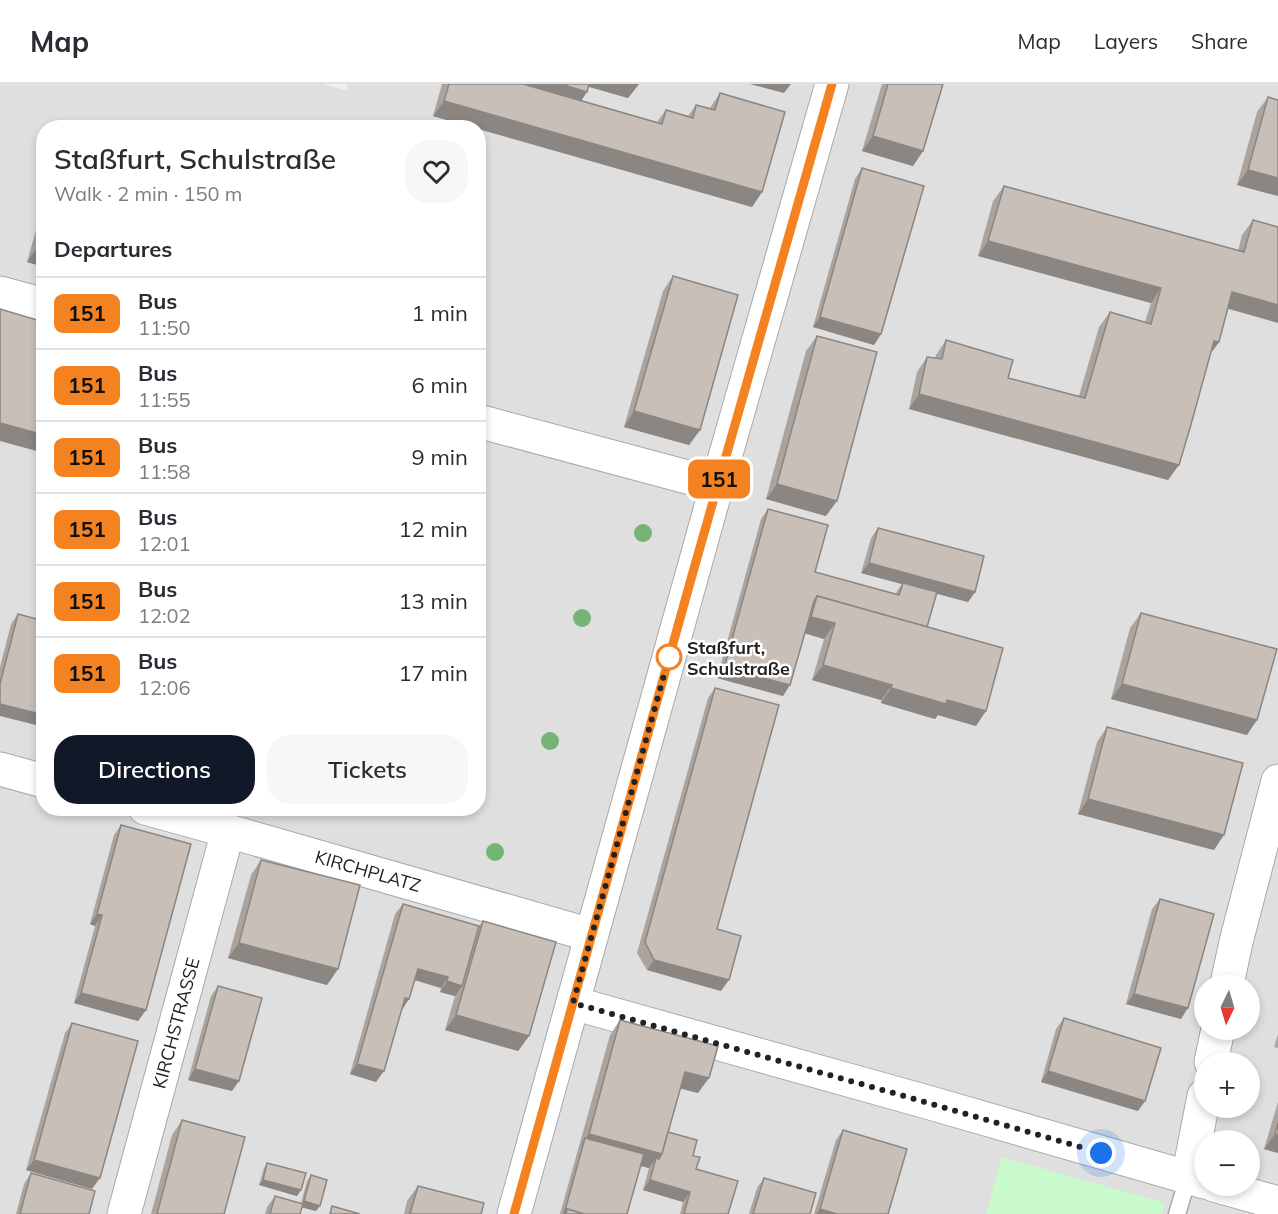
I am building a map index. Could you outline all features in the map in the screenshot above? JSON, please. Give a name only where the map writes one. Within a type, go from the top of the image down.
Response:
[{"type":"street","points":[[514,1214],[717,485],[832,84]]},
{"type":"street","points":[[0,293],[36,303]]},
{"type":"street","points":[[486,423],[717,485]]},
{"type":"street","points":[[0,769],[36,779]]},
{"type":"street","points":[[1229,974],[1278,781]]},
{"type":"street","name":"KIRCHPLATZ","points":[[174,816],[591,935]]},
{"type":"street","name":"KIRCHSTRASSE","points":[[124,1214],[228,831]]},
{"type":"street","points":[[573,1003],[1194,1180]]},
{"type":"street","points":[[1253,1196],[1278,1203]]},
{"type":"lane","points":[[1178,1214],[1194,1193]]},
{"type":"shaded area","points":[[0,84],[323,84],[346,90],[348,84],[1278,84],[1278,1214],[0,1214]]},
{"type":"green space","points":[[1002,1157],[1165,1203],[1162,1214],[986,1214]]},
{"type":"building","points":[[449,84],[523,84],[662,124],[666,110],[693,118],[696,105],[715,110],[720,93],[785,112],[762,192],[444,101]]},
{"type":"building","points":[[561,84],[589,84],[587,92]]},
{"type":"building","points":[[888,84],[943,84],[923,151],[873,136]]},
{"type":"building","points":[[1268,97],[1278,100],[1278,178],[1248,170]]},
{"type":"building","points":[[862,168],[924,186],[881,334],[820,317]]},
{"type":"building","points":[[1004,186],[1244,252],[1253,220],[1278,227],[1278,305],[1232,292],[1219,342],[1214,341],[1179,465],[919,394],[927,357],[942,359],[946,340],[1013,360],[1008,378],[1085,398],[1110,312],[1151,324],[1161,288],[988,241]]},
{"type":"building","points":[[673,276],[738,295],[700,430],[634,411]]},
{"type":"building","points":[[0,309],[36,320],[36,433],[0,423]]},
{"type":"building","points":[[817,336],[877,352],[837,501],[777,484]]},
{"type":"building","points":[[768,509],[828,525],[815,572],[899,595],[903,583],[937,592],[927,627],[817,596],[790,685],[724,668]]},
{"type":"building","points":[[878,528],[984,556],[975,592],[869,563]]},
{"type":"building","points":[[817,596],[1003,648],[986,711],[947,700],[946,704],[823,665],[835,623],[811,617]]},
{"type":"building","points":[[1141,613],[1277,649],[1257,720],[1122,684]]},
{"type":"building","points":[[18,614],[36,619],[36,713],[0,704],[0,684]]},
{"type":"building","points":[[715,688],[779,705],[717,929],[741,936],[729,980],[654,960],[645,942]]},
{"type":"building","points":[[1107,727],[1243,763],[1224,835],[1088,799]]},
{"type":"building","points":[[121,825],[191,844],[146,1010],[81,993],[102,915],[97,914]]},
{"type":"building","points":[[261,860],[360,885],[338,969],[239,943]]},
{"type":"building","points":[[1160,899],[1214,914],[1197,974],[1194,974],[1194,986],[1188,1008],[1134,994]]},
{"type":"building","points":[[403,904],[479,926],[462,986],[447,981],[448,977],[418,969],[409,999],[405,998],[384,1071],[357,1064]]},
{"type":"building","points":[[483,921],[556,942],[529,1036],[456,1015]]},
{"type":"building","points":[[218,986],[262,998],[239,1081],[195,1069]]},
{"type":"building","points":[[1064,1018],[1161,1048],[1145,1101],[1048,1071]]},
{"type":"building","points":[[620,1020],[718,1046],[709,1078],[685,1072],[662,1154],[589,1134]]},
{"type":"building","points":[[72,1023],[138,1041],[100,1178],[34,1160]]},
{"type":"building","points":[[182,1120],[245,1137],[224,1214],[157,1214]]},
{"type":"building","points":[[843,1130],[907,1149],[888,1214],[837,1214],[820,1209]]},
{"type":"building","points":[[668,1132],[697,1140],[693,1156],[700,1157],[696,1169],[738,1181],[728,1214],[684,1214],[690,1192],[650,1180],[656,1158],[659,1159],[662,1154]]},
{"type":"building","points":[[585,1138],[644,1154],[627,1214],[584,1214],[567,1209],[564,1214]]},
{"type":"building","points":[[267,1163],[306,1173],[301,1190],[263,1180]]},
{"type":"building","points":[[31,1173],[95,1191],[89,1214],[20,1214]]},
{"type":"building","points":[[311,1175],[327,1180],[320,1206],[304,1201]]},
{"type":"building","points":[[764,1178],[816,1193],[810,1214],[753,1214]]},
{"type":"building","points":[[418,1186],[484,1203],[481,1214],[410,1214]]},
{"type":"building","points":[[275,1196],[303,1204],[300,1214],[270,1214]]},
{"type":"building","points":[[332,1206],[360,1214],[330,1214]]},
{"type":"building","points":[[567,1209],[584,1214],[566,1214]]},
{"type":"bus line","name":"151","points":[[514,1214],[832,84]]},
{"type":"place","name":"Staßfurt, Schulstraße","points":[[669,657]]},
{"type":"route","points":[[669,657],[573,1003],[1101,1153]]}]
